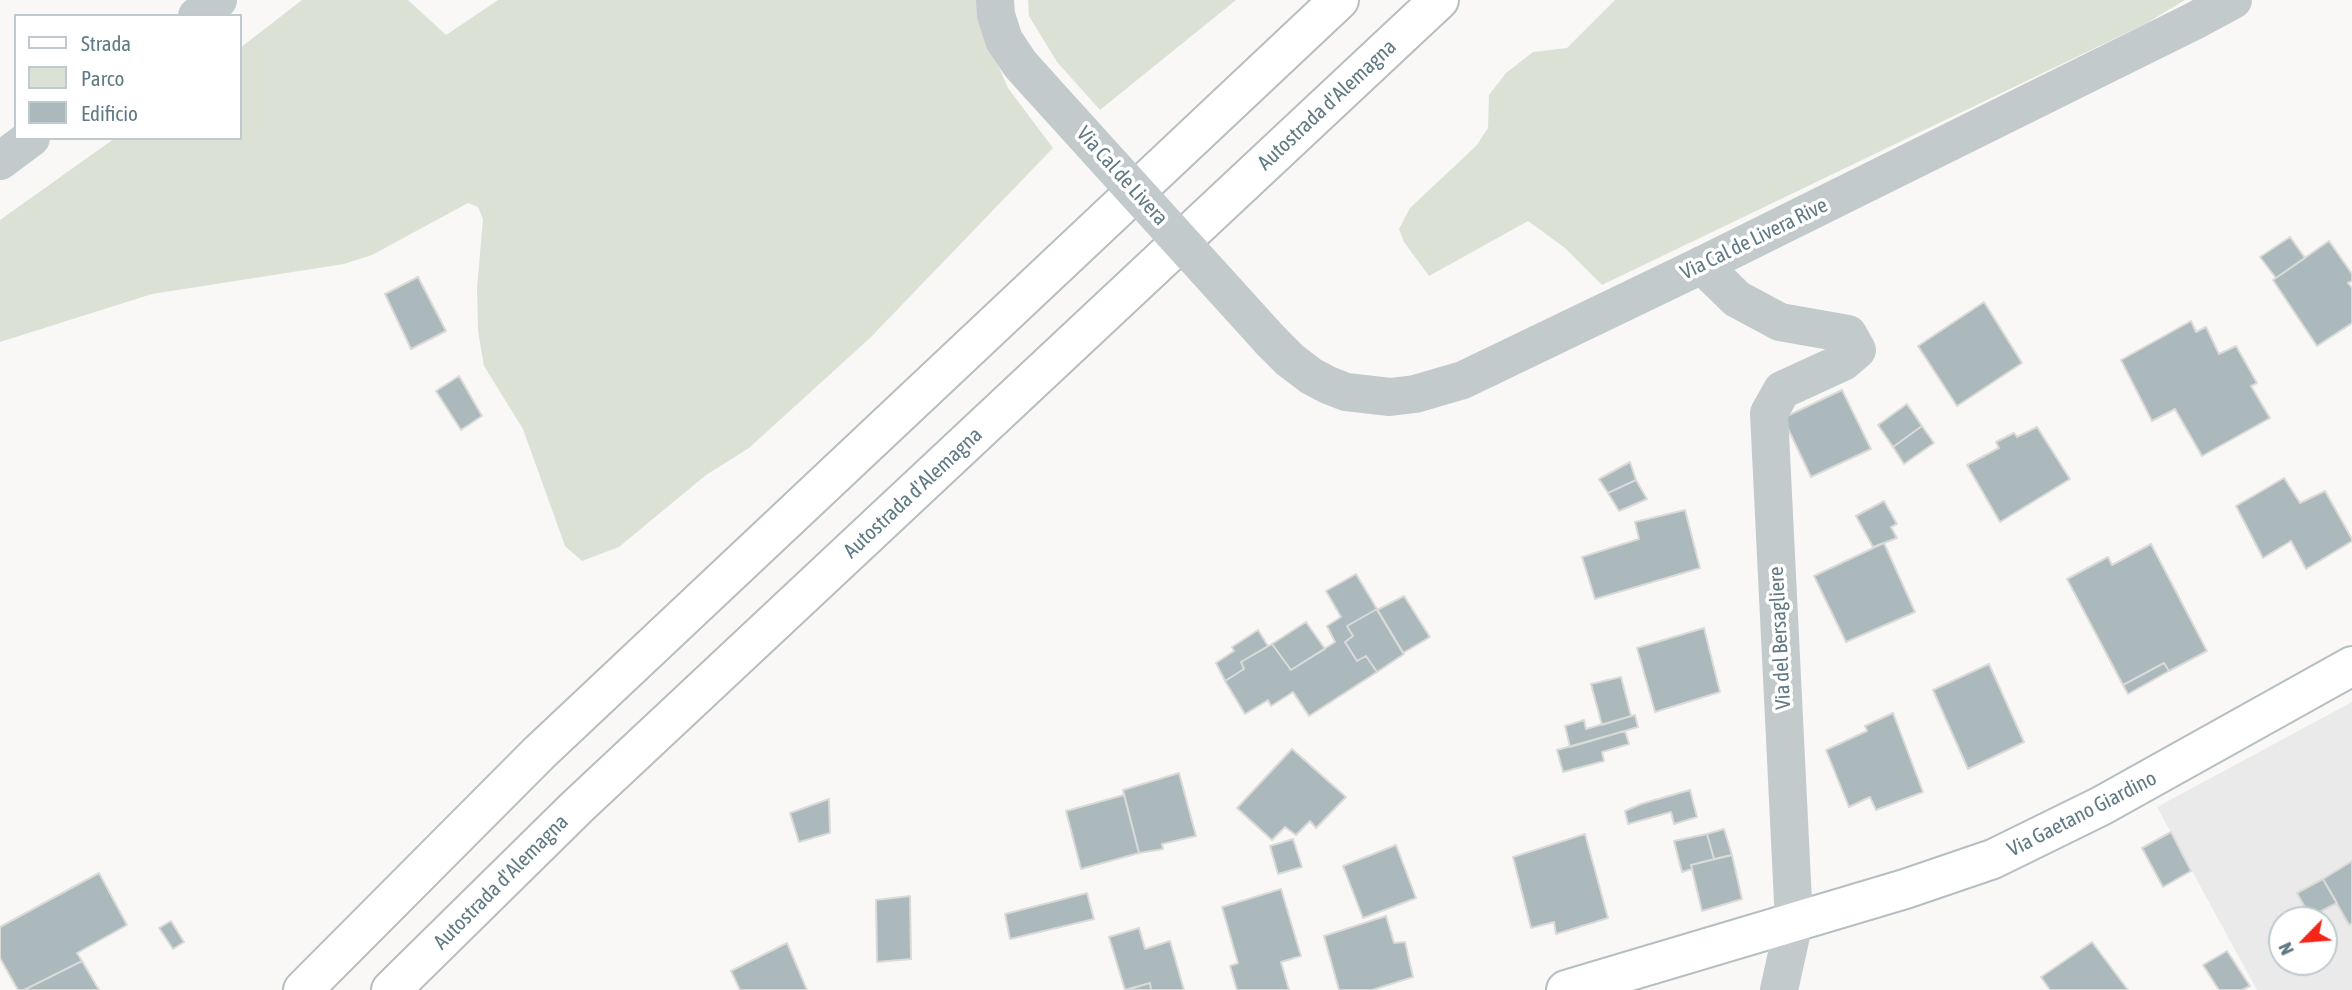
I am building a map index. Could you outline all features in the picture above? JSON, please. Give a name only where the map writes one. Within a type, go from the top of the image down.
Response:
[{"type":"main road","points":[[303,990],[539,753],[1339,0]]},
{"type":"main road","name":"Autostrada d'Alemagna","points":[[391,990],[577,807],[1439,0]]},
{"type":"main road","name":"Via Gaetano Giardino","points":[[1794,922],[1993,859],[2101,806],[2352,666]]},
{"type":"main road","points":[[1566,990],[1794,922]]},
{"type":"street","points":[[200,14],[218,0]]},
{"type":"street","name":"Via Cal de Livera","points":[[995,0],[996,15],[1004,40],[1020,64],[1271,341]]},
{"type":"street","name":"Via Cal de Livera Rive","points":[[1271,341],[1290,360],[1328,385],[1346,392],[1391,397],[1415,394],[1463,380],[1702,265],[2181,28],[2232,0]]},
{"type":"street","points":[[0,161],[28,140]]},
{"type":"street","name":"Via del Bersagliere","points":[[1702,265],[1737,299],[1780,321],[1849,334],[1857,350],[1843,362],[1782,390],[1769,413],[1794,922]]},
{"type":"street","points":[[1779,990],[1794,922]]},
{"type":"shaded area","points":[[2352,702],[2352,990],[2257,990],[2157,807]]},
{"type":"green space","points":[[302,0],[408,0],[446,35],[498,0],[978,0],[982,27],[1008,88],[1053,148],[870,338],[749,448],[706,475],[619,547],[582,561],[565,546],[523,429],[484,366],[478,331],[477,288],[483,219],[478,207],[468,203],[372,255],[344,264],[152,294],[0,342],[0,220],[112,140],[242,140],[242,46]]},
{"type":"green space","points":[[1028,0],[1236,0],[1100,110],[1057,62],[1029,16]]},
{"type":"green space","points":[[1615,0],[2185,0],[2145,24],[1602,285],[1565,248],[1528,221],[1429,276],[1404,242],[1399,229],[1410,208],[1477,145],[1488,128],[1489,95],[1506,73],[1533,52],[1567,48]]},
{"type":"building","points":[[2290,237],[2305,258],[2276,278],[2260,257]]},
{"type":"building","points":[[2329,241],[2352,274],[2352,281],[2348,283],[2352,288],[2352,323],[2317,346],[2273,280]]},
{"type":"building","points":[[418,277],[446,331],[411,349],[385,294]]},
{"type":"building","points":[[1984,302],[2022,363],[1957,406],[1918,346]]},
{"type":"building","points":[[2191,321],[2196,332],[2206,327],[2219,354],[2236,346],[2257,383],[2251,386],[2270,418],[2202,456],[2175,409],[2152,421],[2121,360]]},
{"type":"building","points":[[459,376],[482,416],[461,430],[436,391]]},
{"type":"building","points":[[1842,390],[1871,449],[1811,477],[1783,418]]},
{"type":"building","points":[[1907,404],[1922,426],[1893,447],[1878,425]]},
{"type":"building","points":[[1922,426],[1934,443],[1904,464],[1893,447]]},
{"type":"building","points":[[2037,427],[2070,479],[2000,522],[1967,465],[1999,448],[1996,442],[2014,433],[2017,437]]},
{"type":"building","points":[[1630,462],[1636,480],[1608,493],[1599,479]]},
{"type":"building","points":[[2284,478],[2300,503],[2325,491],[2352,539],[2306,569],[2291,541],[2263,558],[2236,506]]},
{"type":"building","points":[[1636,480],[1647,499],[1619,511],[1608,493]]},
{"type":"building","points":[[1884,501],[1897,524],[1891,527],[1897,538],[1873,547],[1856,516]]},
{"type":"building","points":[[1685,510],[1700,568],[1595,599],[1582,557],[1639,539],[1635,522]]},
{"type":"building","points":[[1884,543],[1915,612],[1846,642],[1814,576]]},
{"type":"building","points":[[2151,544],[2207,651],[2169,671],[2164,663],[2123,685],[2067,579],[2108,557],[2112,565]]},
{"type":"building","points":[[1356,574],[1377,609],[1347,626],[1353,636],[1345,642],[1357,661],[1366,656],[1377,672],[1309,716],[1293,692],[1271,706],[1268,700],[1245,714],[1225,681],[1244,669],[1241,662],[1272,644],[1291,670],[1335,642],[1327,626],[1341,617],[1326,591]]},
{"type":"building","points":[[1404,596],[1430,637],[1403,653],[1377,610]]},
{"type":"building","points":[[1377,609],[1404,654],[1377,672],[1366,656],[1357,661],[1345,642],[1353,636],[1347,626]]},
{"type":"building","points":[[1306,622],[1325,649],[1291,670],[1272,644]]},
{"type":"building","points":[[1704,628],[1720,692],[1655,712],[1637,648]]},
{"type":"building","points":[[1258,630],[1268,646],[1241,662],[1244,669],[1225,681],[1216,663],[1234,651],[1232,647]]},
{"type":"building","points":[[2164,663],[2169,671],[2128,694],[2123,685]]},
{"type":"building","points":[[1989,664],[2024,742],[1968,769],[1933,690]]},
{"type":"building","points":[[1621,677],[1631,716],[1602,725],[1591,684]]},
{"type":"building","points":[[1893,713],[1923,792],[1876,810],[1870,797],[1849,807],[1826,750],[1867,731],[1865,726]]},
{"type":"building","points":[[1635,715],[1638,727],[1570,747],[1565,726],[1584,720],[1586,729]]},
{"type":"building","points":[[1625,731],[1629,744],[1602,752],[1604,761],[1563,772],[1557,750]]},
{"type":"building","points":[[1292,749],[1346,797],[1316,828],[1310,821],[1296,835],[1285,827],[1272,840],[1237,808]]},
{"type":"building","points":[[1179,773],[1196,836],[1162,844],[1163,849],[1139,853],[1123,790]]},
{"type":"building","points":[[1690,790],[1697,817],[1674,824],[1671,812],[1628,824],[1625,811]]},
{"type":"building","points":[[1124,795],[1139,853],[1081,869],[1066,811]]},
{"type":"building","points":[[829,799],[830,833],[799,842],[790,813]]},
{"type":"building","points":[[1724,829],[1732,855],[1714,859],[1707,834]]},
{"type":"building","points":[[2171,832],[2191,871],[2163,887],[2142,848]]},
{"type":"building","points":[[1585,834],[1608,918],[1556,934],[1554,922],[1531,928],[1513,857]]},
{"type":"building","points":[[1707,834],[1714,859],[1691,865],[1692,869],[1682,872],[1674,841]]},
{"type":"building","points":[[1293,839],[1302,867],[1278,874],[1270,846]]},
{"type":"building","points":[[1396,845],[1416,898],[1363,918],[1343,866]]},
{"type":"building","points":[[1732,855],[1742,899],[1702,911],[1691,865]]},
{"type":"building","points":[[2352,861],[2352,923],[2349,925],[2323,879]]},
{"type":"building","points":[[99,873],[127,925],[77,953],[82,961],[24,990],[18,990],[0,958],[0,927]]},
{"type":"building","points":[[2323,879],[2337,903],[2331,906],[2304,906],[2297,893]]},
{"type":"building","points":[[1281,889],[1301,956],[1281,962],[1289,990],[1237,990],[1230,966],[1238,963],[1222,907]]},
{"type":"building","points":[[1087,893],[1094,919],[1010,939],[1005,914]]},
{"type":"building","points":[[910,896],[911,959],[877,962],[876,900]]},
{"type":"building","points":[[1386,916],[1394,943],[1405,942],[1413,977],[1372,990],[1339,990],[1324,936]]},
{"type":"building","points":[[171,921],[184,942],[173,949],[159,928]]},
{"type":"building","points":[[1139,928],[1145,949],[1170,941],[1184,990],[1151,990],[1150,983],[1125,990],[1109,937]]},
{"type":"building","points":[[2092,942],[2128,990],[2050,990],[2041,977]]},
{"type":"building","points":[[787,943],[807,990],[740,990],[731,971]]},
{"type":"building","points":[[2227,951],[2250,986],[2242,990],[2219,990],[2203,965]]},
{"type":"building","points":[[82,961],[99,990],[24,990]]},
{"type":"building","points":[[1150,983],[1151,990],[1127,990]]}]
